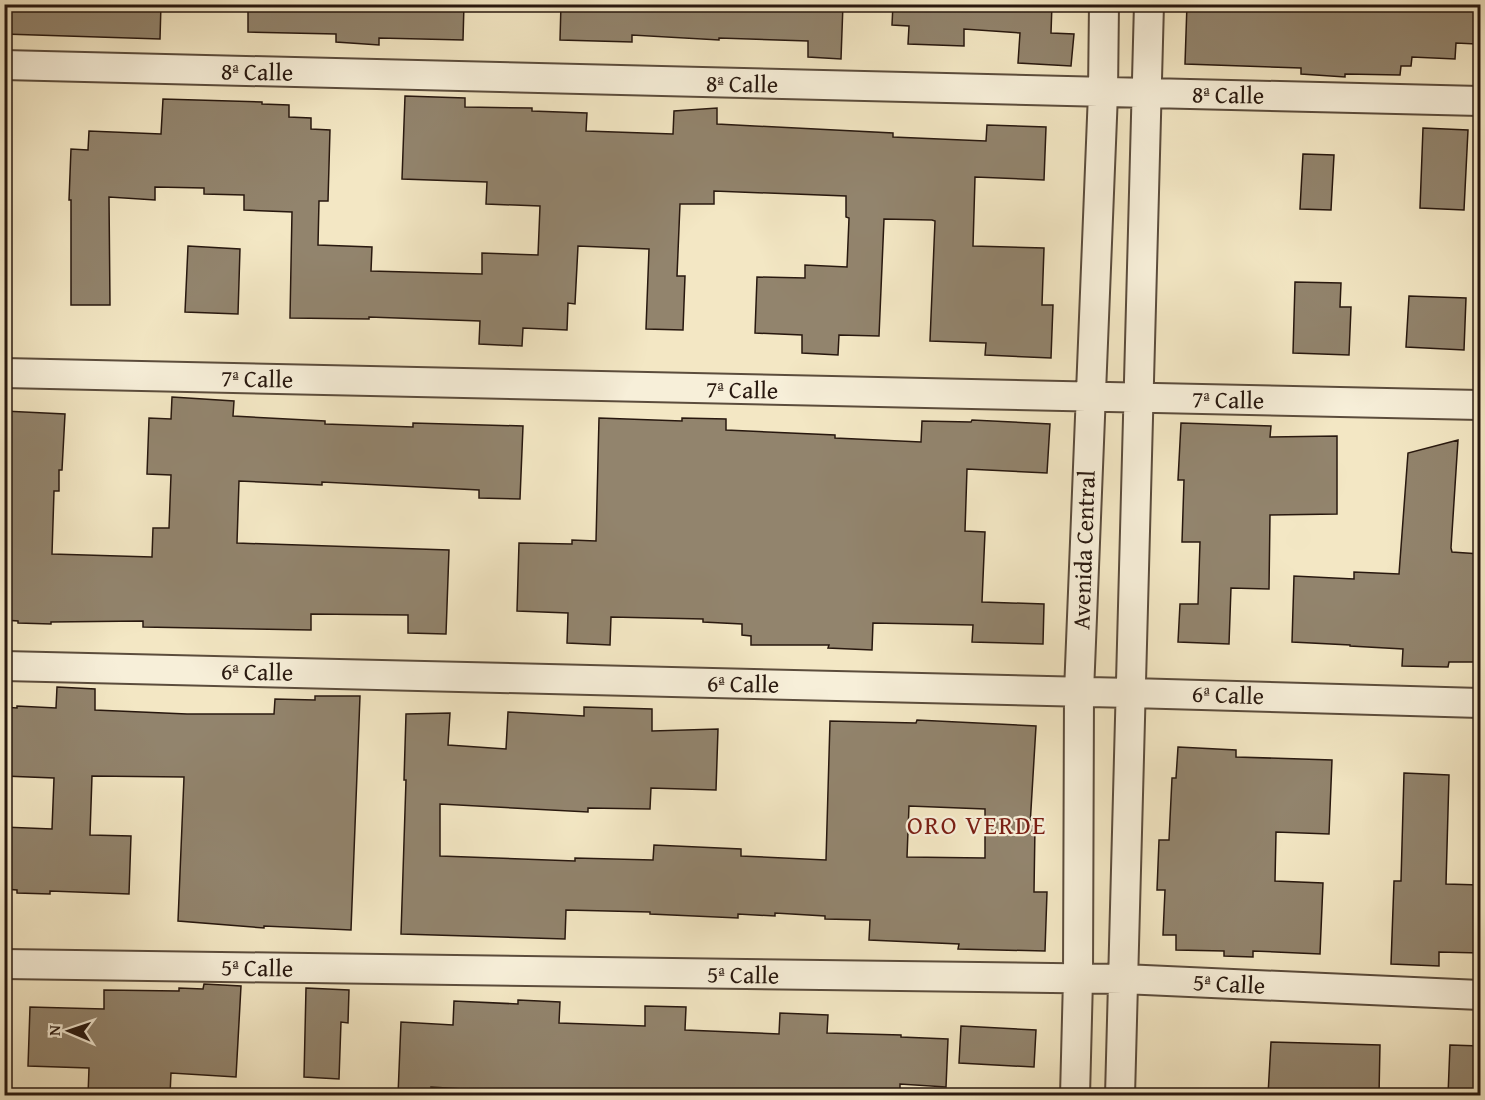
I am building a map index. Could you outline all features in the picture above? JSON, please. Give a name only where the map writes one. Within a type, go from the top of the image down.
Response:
[{"type":"street","name":"Avenida Central","points":[[1074,1095],[1079,692],[1104,4]]},
{"type":"street","name":"Avenida Central","points":[[1120,1095],[1149,4]]},
{"type":"street","name":"8ª Calle","points":[[4,65],[1480,101]]},
{"type":"street","name":"7ª Calle","points":[[4,373],[1480,405]]},
{"type":"street","name":"6ª Calle","points":[[4,666],[1480,703]]},
{"type":"street","name":"5ª Calle","points":[[4,964],[1123,980],[1480,995]]},
{"type":"building","points":[[4,4],[161,4],[160,39],[4,34]]},
{"type":"building","points":[[248,4],[464,4],[463,40],[379,38],[379,45],[336,42],[336,34],[248,32]]},
{"type":"building","points":[[561,4],[843,4],[841,59],[808,57],[808,41],[719,38],[719,40],[632,35],[632,42],[560,40]]},
{"type":"building","points":[[893,4],[1052,4],[1051,33],[1074,34],[1071,66],[1018,63],[1020,33],[964,29],[964,46],[908,44],[909,26],[892,25]]},
{"type":"building","points":[[1187,4],[1477,4],[1476,44],[1456,43],[1455,59],[1412,57],[1411,66],[1401,66],[1400,75],[1345,74],[1345,77],[1301,74],[1301,68],[1185,64]]},
{"type":"building","points":[[405,96],[465,98],[465,107],[532,108],[532,111],[587,113],[586,131],[673,134],[674,111],[717,108],[717,124],[893,133],[893,137],[986,141],[987,125],[1046,127],[1044,180],[975,177],[973,246],[1044,248],[1042,305],[1053,305],[1051,358],[985,355],[986,343],[930,341],[935,221],[932,220],[884,219],[879,336],[839,335],[838,355],[802,353],[802,335],[755,333],[757,277],[805,278],[805,265],[847,267],[849,218],[846,217],[846,196],[714,191],[714,204],[680,204],[677,276],[685,276],[683,330],[646,329],[649,249],[578,246],[575,304],[568,303],[567,330],[523,328],[522,346],[479,344],[480,321],[369,317],[369,319],[290,318],[292,212],[244,210],[244,195],[204,194],[204,188],[155,187],[155,200],[109,197],[110,305],[71,305],[71,200],[69,200],[71,149],[88,150],[89,131],[161,134],[163,99],[289,105],[289,117],[311,118],[311,129],[330,130],[328,201],[319,201],[318,245],[372,247],[371,271],[482,274],[482,253],[538,255],[540,206],[486,204],[487,182],[402,179]]},
{"type":"building","points":[[1423,128],[1468,130],[1464,210],[1420,208]]},
{"type":"building","points":[[1303,154],[1334,155],[1331,210],[1300,209]]},
{"type":"building","points":[[188,246],[240,249],[238,314],[185,312]]},
{"type":"building","points":[[1295,282],[1341,283],[1340,307],[1351,307],[1349,355],[1293,353]]},
{"type":"building","points":[[1409,296],[1466,298],[1464,350],[1406,347]]},
{"type":"building","points":[[172,397],[234,401],[233,416],[325,421],[325,424],[413,427],[413,423],[523,426],[520,499],[479,498],[479,490],[322,482],[322,485],[239,481],[237,543],[449,550],[446,634],[408,633],[408,615],[311,614],[311,630],[143,627],[143,621],[51,622],[51,624],[18,623],[18,621],[4,620],[4,411],[65,414],[59,491],[54,491],[52,554],[152,557],[153,528],[169,528],[171,475],[147,474],[149,418],[171,419]]},
{"type":"building","points":[[599,418],[682,421],[682,418],[726,419],[726,430],[921,442],[922,421],[971,422],[972,420],[1050,424],[1047,473],[967,469],[965,531],[985,532],[982,602],[1044,604],[1043,644],[972,642],[973,625],[873,623],[872,650],[828,648],[829,645],[751,645],[751,636],[742,635],[742,624],[703,622],[703,619],[611,617],[610,645],[567,643],[568,613],[517,611],[519,543],[572,544],[572,540],[596,541]]},
{"type":"building","points":[[1181,423],[1271,426],[1270,437],[1337,436],[1337,514],[1270,515],[1269,589],[1231,588],[1229,644],[1178,642],[1180,604],[1198,604],[1200,542],[1182,542],[1184,480],[1178,480]]},
{"type":"building","points":[[1458,440],[1451,548],[1452,552],[1480,554],[1480,588],[1475,587],[1475,662],[1449,662],[1448,667],[1402,666],[1403,649],[1292,642],[1294,576],[1354,579],[1354,572],[1399,574],[1408,453]]},
{"type":"building","points":[[57,687],[95,689],[95,710],[187,714],[274,714],[275,699],[315,700],[315,696],[360,696],[351,930],[264,926],[264,928],[178,921],[184,777],[92,776],[90,835],[131,836],[129,894],[50,891],[50,894],[17,893],[17,890],[4,889],[4,827],[52,829],[54,778],[4,776],[4,707],[56,708]]},
{"type":"building","points":[[584,707],[652,709],[652,731],[718,729],[716,790],[651,788],[650,809],[588,808],[588,812],[440,804],[440,856],[575,861],[575,858],[653,860],[654,845],[741,849],[741,856],[826,860],[830,721],[916,723],[917,720],[1036,726],[1030,826],[1035,826],[1034,892],[1047,892],[1045,951],[958,949],[959,944],[869,940],[870,920],[825,919],[825,916],[775,913],[775,916],[738,914],[738,918],[650,914],[650,912],[566,910],[565,939],[401,934],[406,714],[450,713],[448,745],[506,749],[508,712],[584,716]],"holes":[[[909,806],[985,809],[985,858],[907,857]]]},
{"type":"building","points":[[1178,747],[1236,750],[1236,757],[1332,760],[1329,834],[1276,832],[1275,881],[1323,883],[1320,954],[1253,951],[1253,957],[1224,956],[1224,951],[1176,950],[1176,935],[1163,935],[1165,890],[1157,890],[1159,840],[1169,840],[1172,778],[1176,778]]},
{"type":"building","points":[[1404,773],[1449,775],[1446,884],[1480,885],[1480,953],[1439,952],[1439,966],[1391,964],[1394,881],[1401,881]]},
{"type":"building","points":[[204,984],[241,986],[236,1077],[171,1073],[170,1095],[88,1095],[89,1068],[28,1066],[30,1007],[104,1009],[104,990],[179,991],[179,988],[203,989]]},
{"type":"building","points":[[306,988],[349,990],[348,1023],[341,1022],[339,1079],[304,1077]]},
{"type":"building","points":[[518,1000],[560,1002],[559,1023],[645,1026],[645,1006],[686,1007],[685,1030],[779,1034],[780,1013],[828,1015],[827,1033],[948,1039],[946,1087],[900,1084],[900,1095],[776,1095],[776,1093],[684,1090],[684,1095],[515,1095],[515,1092],[431,1087],[431,1095],[398,1095],[401,1022],[453,1025],[454,1001],[518,1004]]},
{"type":"building","points":[[961,1026],[1036,1030],[1034,1067],[959,1063]]},
{"type":"building","points":[[1271,1042],[1380,1045],[1379,1095],[1268,1095]]},
{"type":"building","points":[[1450,1045],[1480,1046],[1480,1095],[1448,1095]]},
{"type":"district","name":"ORO VERDE","points":[[977,825]]}]
